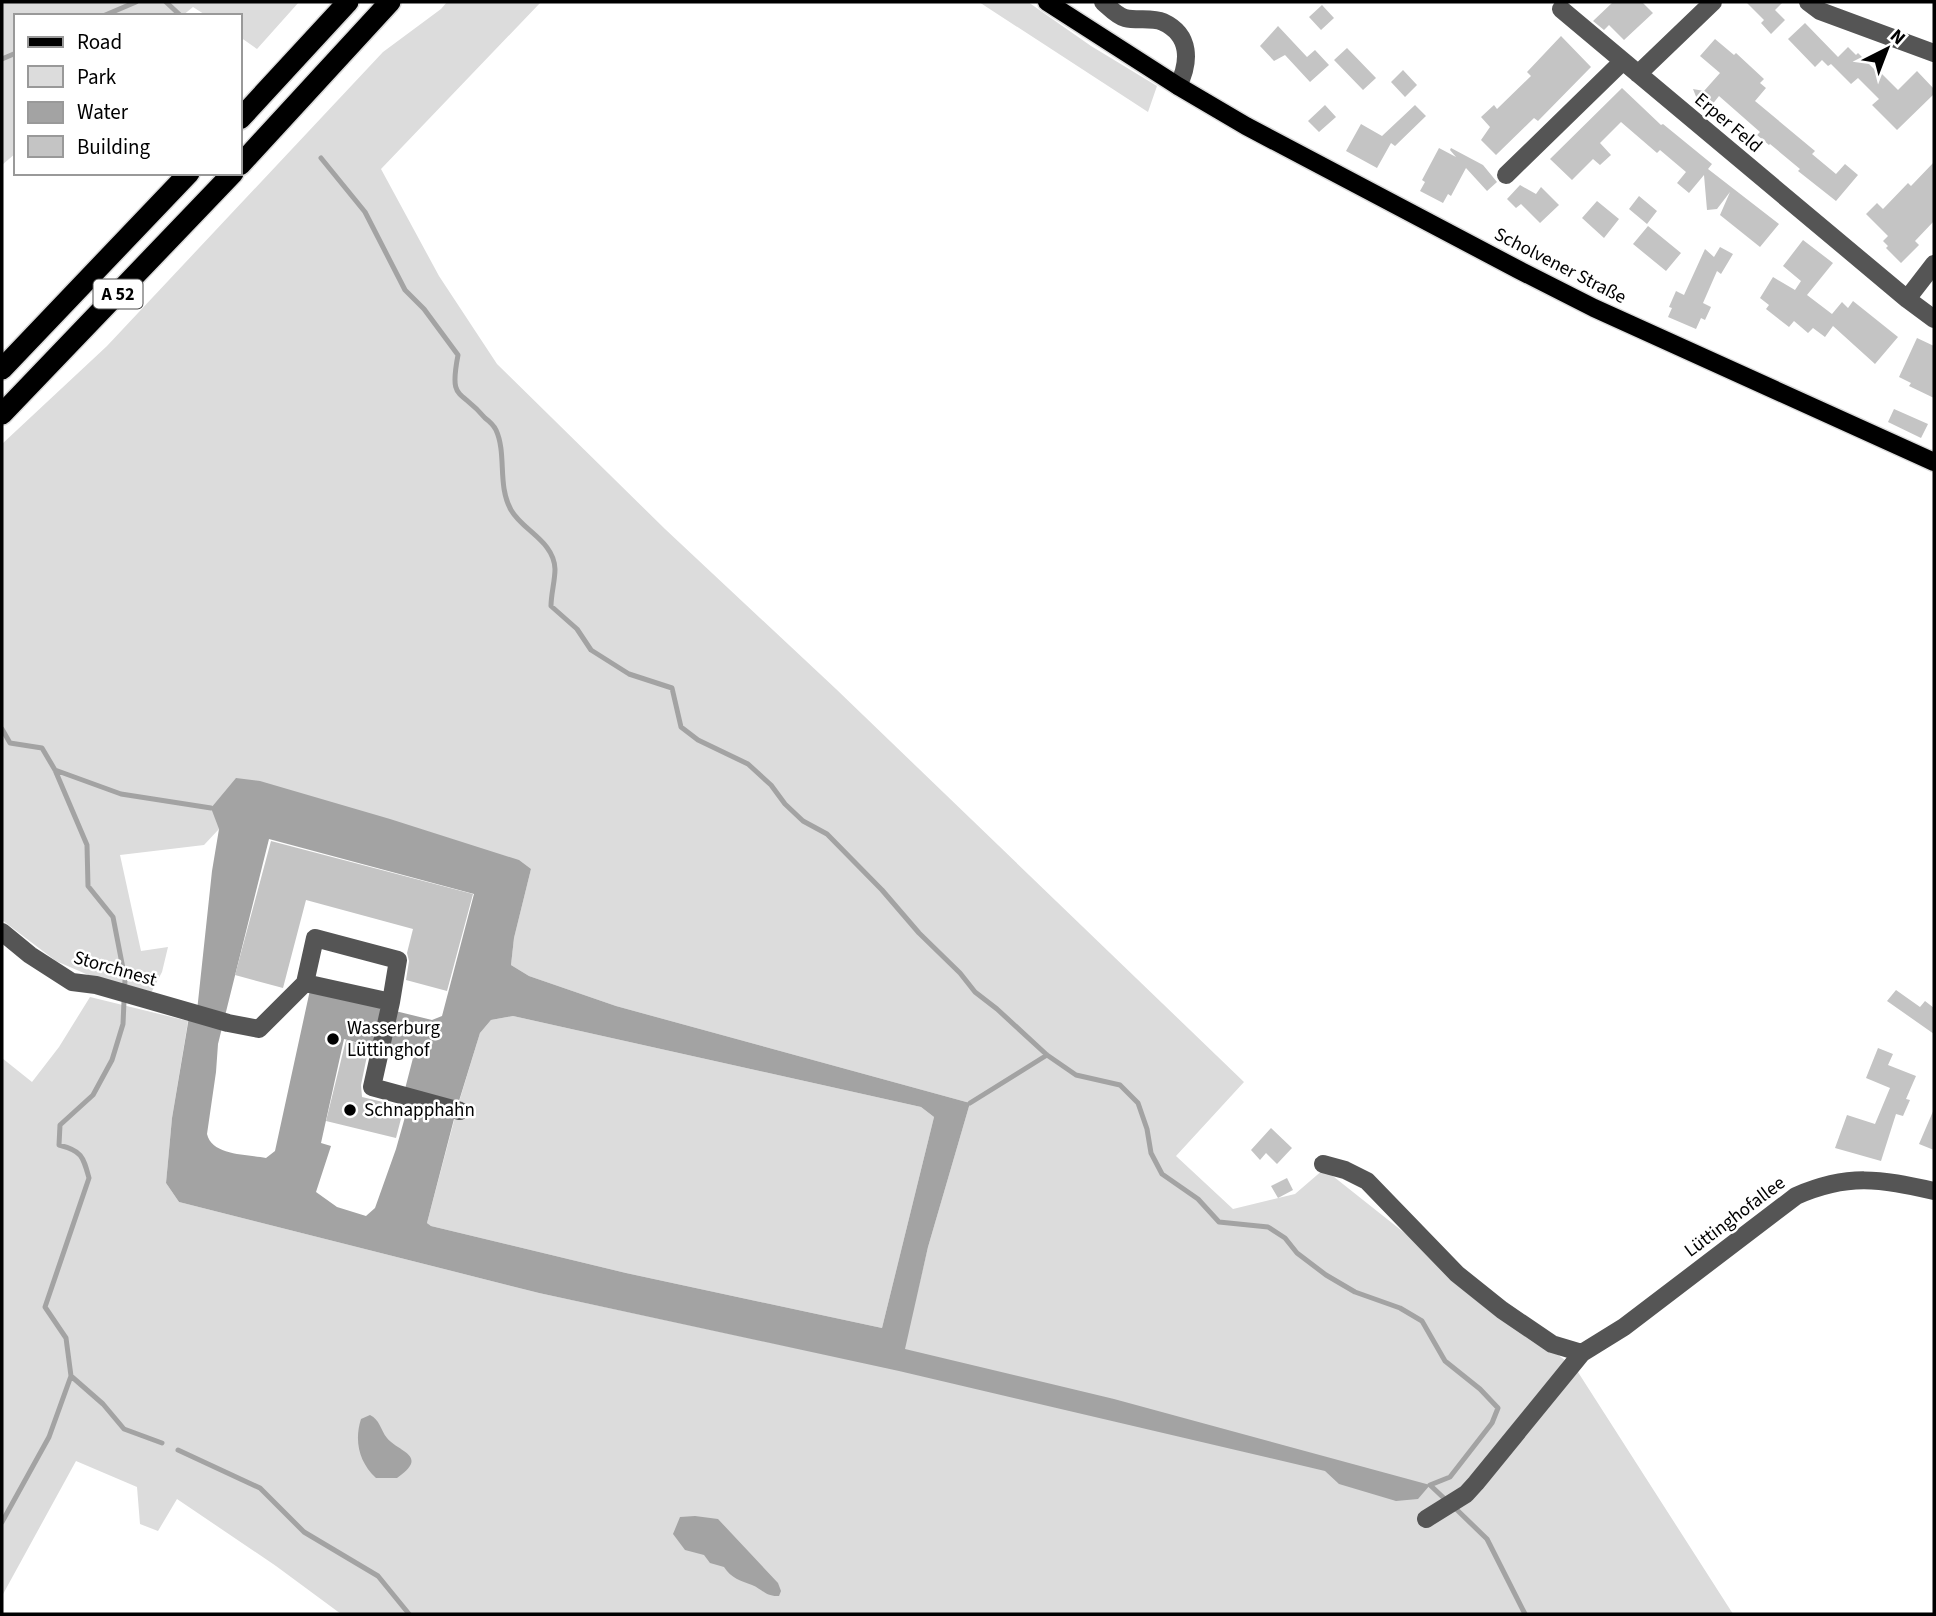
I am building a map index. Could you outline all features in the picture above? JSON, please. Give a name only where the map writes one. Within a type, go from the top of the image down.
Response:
[{"type":"highway","points":[[242,117],[348,2]]},
{"type":"highway","points":[[242,163],[390,2]]},
{"type":"highway","name":"A 52","points":[[2,369],[187,175]]},
{"type":"highway","name":"A 52","points":[[2,414],[231,175]]},
{"type":"main road","name":"Scholvener Straße","points":[[1046,2],[1178,86],[1302,155],[1594,308],[1934,462]]},
{"type":"street","points":[[1103,2],[1123,18],[1161,21],[1177,32],[1185,43],[1186,56],[1185,71],[1178,86]]},
{"type":"street","points":[[1639,75],[1713,2]]},
{"type":"street","points":[[1808,2],[1820,11],[1934,53]]},
{"type":"street","name":"Erper Feld","points":[[1561,9],[1934,319]]},
{"type":"street","points":[[1506,175],[1623,61]]},
{"type":"street","points":[[1907,299],[1934,264]]},
{"type":"street","name":"Storchnest","points":[[2,932],[30,955],[72,982],[96,985],[228,1023],[259,1029],[305,983]]},
{"type":"street","points":[[390,1003],[305,983],[315,937],[398,960],[390,1003],[372,1087],[460,1111]]},
{"type":"street","points":[[1323,1164],[1345,1170],[1367,1181],[1457,1274],[1502,1310],[1552,1344],[1582,1353]]},
{"type":"street","name":"Lüttinghofallee","points":[[1426,1519],[1471,1489],[1582,1353],[1624,1328],[1796,1196],[1822,1184],[1853,1179],[1893,1182],[1934,1191]]},
{"type":"green space","points":[[2,2],[299,2],[257,49],[242,38],[242,14],[204,14],[193,7],[184,14],[14,14],[14,155],[2,165]]},
{"type":"green space","points":[[447,2],[541,2],[381,169],[439,276],[497,364],[665,529],[836,689],[1244,1082],[1176,1156],[1233,1209],[1295,1194],[1324,1169],[1576,1369],[1733,1614],[341,1614],[177,1499],[158,1531],[140,1524],[137,1487],[76,1461],[2,1596],[2,1058],[32,1082],[59,1047],[90,997],[188,1021],[172,1118],[166,1183],[179,1202],[539,1293],[899,1370],[928,1247],[970,1103],[616,1006],[529,976],[511,965],[514,938],[531,869],[219,829],[204,845],[120,855],[141,951],[168,947],[162,972],[151,993],[93,977],[56,961],[2,920],[2,444],[107,346],[383,52]]},
{"type":"green space","points":[[979,2],[1028,2],[1091,46],[1157,86],[1148,112]]},
{"type":"green space","points":[[513,1016],[921,1107],[934,1117],[882,1328],[626,1273],[427,1223],[480,1033],[491,1020]]},
{"type":"water","points":[[236,778],[260,781],[519,860],[531,869],[514,938],[511,965],[529,976],[616,1006],[970,1103],[928,1247],[905,1349],[1114,1399],[1430,1485],[1418,1499],[1396,1501],[1339,1484],[1325,1471],[899,1371],[539,1293],[179,1202],[166,1183],[172,1118],[190,1011],[197,1011],[219,829],[211,808]],"holes":[[[269,839],[474,894],[442,1016],[432,1020],[310,990],[275,1151],[266,1158],[223,1150],[210,1141],[207,1134],[218,1044]],[[513,1016],[921,1107],[934,1117],[882,1328],[626,1273],[427,1223],[454,1119],[460,1120],[463,1102],[459,1101],[480,1033],[491,1020]],[[344,1039],[413,1058],[405,1089],[412,1092],[396,1149],[375,1208],[366,1216],[337,1207],[316,1192],[331,1146],[321,1143]]]},
{"type":"water","points":[[370,1415],[378,1422],[387,1438],[411,1459],[411,1464],[397,1478],[376,1478],[362,1458],[358,1443],[359,1427],[361,1419]]},
{"type":"water","points":[[680,1517],[718,1519],[778,1583],[781,1591],[779,1596],[767,1594],[736,1579],[724,1567],[710,1563],[704,1555],[685,1550],[673,1534]]},
{"type":"building","points":[[1613,2],[1642,2],[1653,13],[1624,40],[1609,25],[1604,30],[1593,21]]},
{"type":"building","points":[[1746,2],[1783,2],[1775,10],[1785,20],[1771,34],[1761,23],[1764,20]]},
{"type":"building","points":[[1322,5],[1334,18],[1321,30],[1309,17]]},
{"type":"building","points":[[1805,23],[1838,57],[1848,47],[1876,71],[1877,69],[1898,90],[1917,71],[1934,89],[1934,94],[1897,130],[1872,105],[1879,99],[1858,78],[1851,84],[1831,64],[1828,66],[1822,60],[1815,67],[1788,39]]},
{"type":"building","points":[[1278,26],[1307,57],[1315,50],[1329,65],[1310,82],[1285,55],[1274,61],[1260,46]]},
{"type":"building","points":[[1561,36],[1591,67],[1538,121],[1534,118],[1496,155],[1481,140],[1490,127],[1481,117],[1494,105],[1497,109],[1531,76],[1527,72]]},
{"type":"building","points":[[1715,39],[1734,55],[1736,53],[1764,79],[1760,83],[1766,88],[1755,101],[1815,151],[1812,154],[1836,174],[1845,164],[1858,175],[1836,201],[1757,135],[1760,132],[1719,96],[1707,111],[1699,104],[1693,89],[1704,91],[1720,73],[1700,56]]},
{"type":"building","points":[[1347,48],[1376,78],[1363,90],[1334,60]]},
{"type":"building","points":[[1403,70],[1417,85],[1405,97],[1391,82]]},
{"type":"building","points":[[1622,88],[1661,125],[1712,164],[1708,169],[1779,224],[1760,247],[1720,215],[1730,192],[1717,209],[1707,210],[1704,175],[1689,193],[1677,183],[1686,172],[1660,150],[1657,153],[1621,122],[1600,143],[1611,155],[1600,165],[1593,159],[1572,180],[1550,159]]},
{"type":"building","points":[[1325,105],[1336,117],[1319,132],[1308,121]]},
{"type":"building","points":[[1415,105],[1426,116],[1395,146],[1391,143],[1377,168],[1346,151],[1361,124],[1382,136]]},
{"type":"building","points":[[1439,148],[1456,157],[1451,148],[1483,165],[1497,182],[1487,191],[1466,168],[1451,196],[1448,194],[1443,203],[1420,191],[1425,182],[1422,180]]},
{"type":"building","points":[[1934,162],[1934,221],[1915,241],[1919,245],[1901,263],[1886,248],[1888,246],[1883,241],[1888,236],[1866,214],[1877,203],[1883,209],[1908,183],[1911,186]]},
{"type":"building","points":[[1520,185],[1536,194],[1541,187],[1559,205],[1540,223],[1521,204],[1516,208],[1507,199]]},
{"type":"building","points":[[1639,196],[1657,211],[1647,224],[1629,209]]},
{"type":"building","points":[[1597,201],[1619,219],[1604,238],[1582,218]]},
{"type":"building","points":[[1648,226],[1681,253],[1666,271],[1633,244]]},
{"type":"building","points":[[1803,240],[1833,263],[1807,295],[1832,314],[1842,302],[1848,308],[1853,301],[1898,337],[1875,364],[1833,326],[1825,337],[1813,328],[1808,333],[1794,321],[1789,327],[1766,309],[1769,305],[1760,298],[1773,277],[1795,290],[1801,281],[1783,266]]},
{"type":"building","points":[[1720,247],[1733,254],[1721,274],[1717,271],[1703,303],[1711,307],[1705,320],[1701,318],[1696,329],[1668,317],[1676,291],[1684,295],[1705,249],[1714,257]]},
{"type":"building","points":[[1917,338],[1934,346],[1934,398],[1909,386],[1911,383],[1899,377]]},
{"type":"building","points":[[1894,409],[1928,424],[1921,438],[1888,422]]},
{"type":"building","points":[[271,841],[473,894],[447,991],[406,980],[409,961],[407,953],[413,929],[306,900],[283,988],[235,975]]},
{"type":"building","points":[[1896,990],[1920,1007],[1925,1001],[1934,1008],[1934,1034],[1887,1001]]},
{"type":"building","points":[[346,1040],[369,1046],[361,1085],[362,1097],[404,1107],[396,1138],[326,1121]]},
{"type":"building","points":[[1878,1048],[1893,1054],[1888,1065],[1916,1076],[1906,1099],[1910,1100],[1903,1116],[1896,1114],[1881,1161],[1835,1148],[1847,1115],[1875,1124],[1890,1088],[1866,1078]]},
{"type":"building","points":[[1934,1109],[1934,1150],[1919,1144]]},
{"type":"building","points":[[1271,1128],[1292,1148],[1277,1164],[1266,1153],[1260,1160],[1251,1150]]},
{"type":"building","points":[[1287,1178],[1293,1190],[1278,1198],[1271,1186]]},
{"type":"waterway","points":[[108,14],[136,2]]},
{"type":"waterway","points":[[166,2],[179,14]]},
{"type":"waterway","points":[[2,59],[14,54]]},
{"type":"waterway","points":[[321,158],[365,212],[405,290],[424,309],[458,355],[456,388],[496,430],[501,449],[504,490],[511,510],[544,544],[553,559],[555,574],[551,606],[577,629],[591,650],[629,674],[672,688],[681,727],[698,740],[748,764],[803,821],[827,834],[975,992],[1047,1055],[1076,1075],[1120,1085],[1138,1103],[1147,1129],[1151,1153],[1162,1174],[1198,1199],[1219,1222],[1268,1227],[1285,1238],[1297,1253],[1326,1275],[1355,1292],[1400,1308],[1422,1321],[1445,1361],[1480,1389],[1498,1408],[1492,1423],[1450,1477],[1430,1485],[1447,1501]]},
{"type":"waterway","points":[[2,729],[10,743],[42,748],[55,770],[87,845],[88,886],[113,917],[125,979],[123,1024],[112,1060],[93,1095],[60,1125],[59,1145],[77,1152],[85,1164],[89,1178],[45,1307],[66,1338],[71,1376],[49,1437],[2,1522]]},
{"type":"waterway","points":[[55,770],[121,794],[211,808]]},
{"type":"waterway","points":[[970,1103],[1047,1055]]},
{"type":"waterway","points":[[71,1376],[103,1404],[124,1429],[162,1443]]},
{"type":"waterway","points":[[178,1450],[260,1488],[304,1532],[378,1576],[409,1614]]},
{"type":"waterway","points":[[1454,1507],[1487,1539],[1525,1614]]},
{"type":"place","name":"Wasserburg Lüttinghof","points":[[333,1039]]},
{"type":"place","name":"Schnapphahn","points":[[350,1110]]}]
